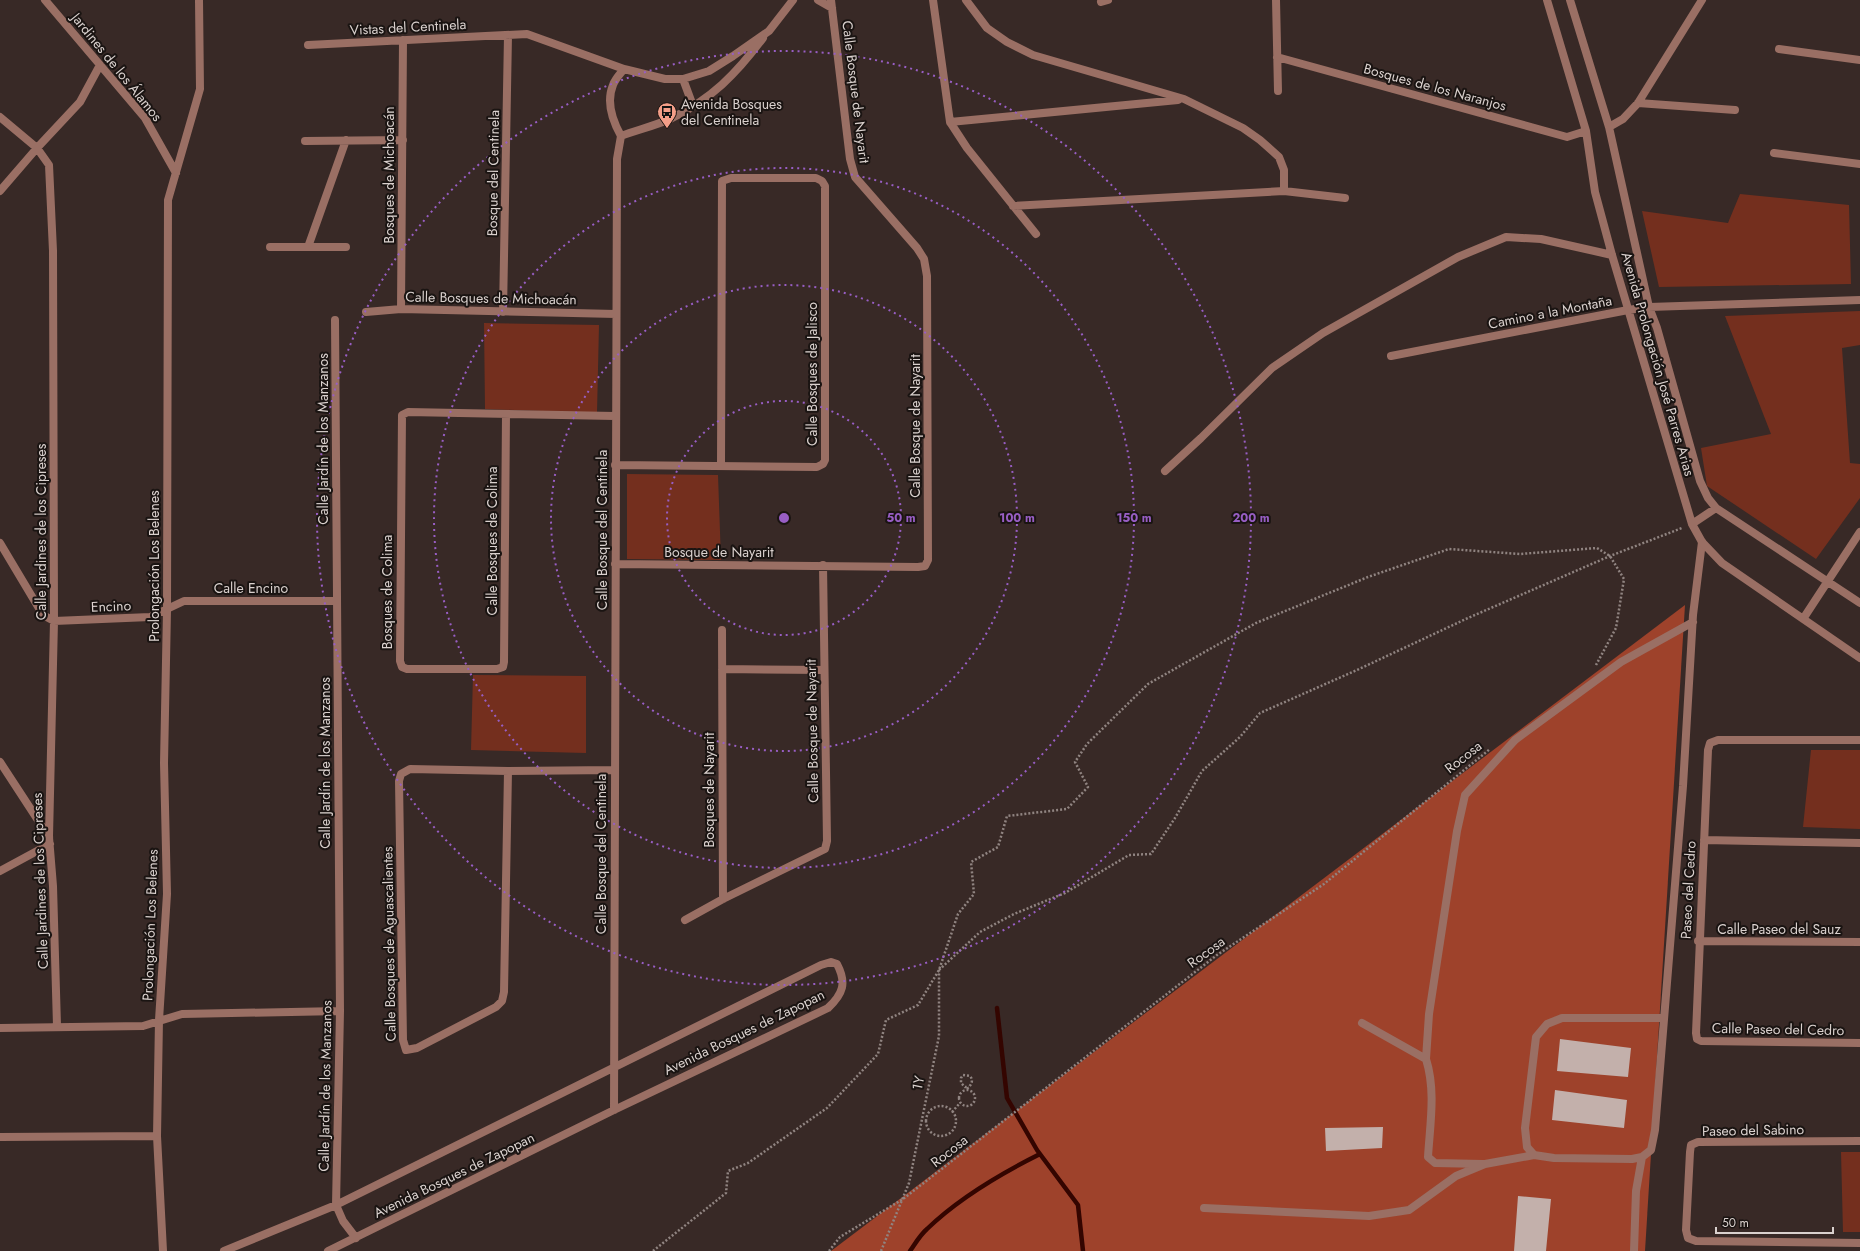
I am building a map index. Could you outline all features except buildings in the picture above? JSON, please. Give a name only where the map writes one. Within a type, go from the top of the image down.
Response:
[{"type":"street","name":"Jardines de los Álamos","points":[[45,0],[145,118],[176,173]]},
{"type":"street","name":"Prolongación Los Belenes","points":[[162,1251],[157,1136],[159,1020],[167,894],[164,763],[167,610],[168,200],[200,89],[199,0]]},
{"type":"street","points":[[624,69],[613,84],[609,102],[612,121],[621,136],[669,119],[693,106],[720,86],[742,66],[793,0]]},
{"type":"street","points":[[818,0],[831,4]]},
{"type":"street","points":[[933,0],[950,122],[967,148],[1036,234]]},
{"type":"street","points":[[966,0],[988,28],[1007,42],[1033,55],[1184,100],[1243,128],[1260,140],[1279,157],[1284,170],[1284,191]]},
{"type":"street","points":[[1276,0],[1278,91]]},
{"type":"street","name":"Avenida Prolongación José Parres Arias","points":[[1547,0],[1586,131],[1595,192],[1612,255],[1692,524],[1702,542],[1722,562],[1860,658]]},
{"type":"street","name":"Avenida Prolongación José Parres Arias","points":[[1570,0],[1609,127],[1649,307],[1657,328],[1693,462],[1708,498],[1716,508],[1860,603]]},
{"type":"street","points":[[1609,127],[1623,119],[1638,103],[1702,0]]},
{"type":"street","name":"Calle Bosque de Nayarit","points":[[723,899],[825,849],[827,842],[823,565],[918,567],[925,566],[928,560],[927,276],[924,259],[917,248],[855,177],[850,159],[831,4]]},
{"type":"street","name":"Vistas del Centinela","points":[[308,45],[526,34],[624,69],[665,79],[683,79],[709,71],[769,31]]},
{"type":"street","name":"Bosque del Centinela","points":[[503,312],[508,35]]},
{"type":"street","name":"Bosques de Michoacán","points":[[402,310],[403,40]]},
{"type":"street","points":[[1779,48],[1860,60]]},
{"type":"street","name":"Bosques de los Naranjos","points":[[1277,57],[1567,137],[1586,131]]},
{"type":"street","points":[[0,191],[37,148],[80,102],[100,65]]},
{"type":"street","points":[[683,79],[693,106]]},
{"type":"street","points":[[950,122],[1184,100]]},
{"type":"street","points":[[1638,103],[1735,110]]},
{"type":"street","name":"Calle Jardines de los Cipreses","points":[[0,117],[37,148],[49,165],[54,251],[54,621],[50,840],[57,1026]]},
{"type":"street","name":"Calle Bosque del Centinela","points":[[614,1110],[617,159],[621,136]]},
{"type":"street","points":[[308,247],[346,140]]},
{"type":"street","points":[[305,141],[403,140]]},
{"type":"street","points":[[1774,154],[1860,164]]},
{"type":"street","name":"Calle Bosques de Jalisco","points":[[616,465],[817,467],[823,464],[825,460],[825,186],[822,181],[816,178],[731,178],[722,181],[721,465]]},
{"type":"street","points":[[1013,206],[1284,191],[1345,198]]},
{"type":"street","points":[[1165,471],[1272,368],[1322,333],[1458,257],[1506,237],[1541,239],[1612,255]]},
{"type":"street","points":[[270,247],[346,247]]},
{"type":"street","name":"Camino a la Montaña","points":[[1391,356],[1649,307],[1860,300]]},
{"type":"street","name":"Calle Bosques de Michoacán","points":[[366,312],[402,310],[616,314]]},
{"type":"street","name":"Calle Jardín de los Manzanos","points":[[335,320],[340,1011],[336,1205]]},
{"type":"street","name":"Bosques de Colima","points":[[503,667],[497,669],[402,668],[400,661],[402,415],[408,412],[506,414]]},
{"type":"street","points":[[506,414],[616,416]]},
{"type":"street","name":"Calle Bosques de Colima","points":[[503,667],[506,414]]},
{"type":"street","points":[[1692,524],[1716,508]]},
{"type":"street","points":[[1803,619],[1860,532]]},
{"type":"street","points":[[1693,622],[1621,662],[1515,740],[1465,795],[1457,831],[1429,1014],[1426,1059],[1430,1072],[1433,1095],[1428,1157],[1434,1163],[1485,1164],[1534,1155],[1554,1158],[1624,1159],[1642,1157],[1651,1150],[1655,1130],[1682,786],[1693,622],[1702,542]]},
{"type":"street","points":[[0,543],[43,614],[54,621]]},
{"type":"street","name":"Bosque de Nayarit","points":[[615,564],[823,565]]},
{"type":"street","name":"Calle Encino","points":[[167,610],[184,602],[337,601]]},
{"type":"street","name":"Encino","points":[[54,621],[150,617],[167,610]]},
{"type":"street","name":"Bosques de Nayarit","points":[[722,630],[723,899]]},
{"type":"street","points":[[722,669],[824,670]]},
{"type":"street","name":"Paseo del Cedro","points":[[1696,1039],[1698,941],[1708,750],[1710,743],[1718,740],[1860,740]]},
{"type":"street","points":[[0,762],[50,840],[0,870]]},
{"type":"street","name":"Calle Bosques de Aguascalientes","points":[[508,771],[504,992],[502,1002],[490,1011],[417,1048],[406,1050],[403,1040],[401,774],[410,770],[615,770]]},
{"type":"street","points":[[1704,840],[1860,842]]},
{"type":"street","points":[[685,920],[723,899]]},
{"type":"street","name":"Calle Paseo del Sauz","points":[[1698,941],[1860,942]]},
{"type":"street","name":"Avenida Bosques de Zapopan","points":[[224,1251],[336,1205],[821,965],[831,962],[837,964],[842,974],[843,987],[837,1000],[828,1008],[614,1110],[328,1251]]},
{"type":"street","points":[[0,1028],[57,1026],[143,1026],[182,1014],[340,1011]]},
{"type":"street","points":[[1534,1155],[1527,1147],[1525,1128],[1536,1037],[1547,1024],[1562,1018],[1664,1018]]},
{"type":"street","points":[[1362,1023],[1426,1059]]},
{"type":"street","name":"Calle Paseo del Cedro","points":[[1696,1039],[1701,1041],[1860,1042]]},
{"type":"street","points":[[0,1137],[157,1136]]},
{"type":"street","name":"Paseo del Sabino","points":[[1860,1141],[1698,1142],[1692,1145],[1690,1152],[1686,1230],[1688,1238],[1696,1241],[1860,1243]]},
{"type":"street","points":[[1634,1251],[1636,1191],[1642,1157]]},
{"type":"street","points":[[1204,1208],[1369,1216],[1409,1210],[1456,1176],[1485,1164]]},
{"type":"street","points":[[336,1205],[343,1221],[356,1238]]},
{"type":"path","points":[[939,970],[980,932],[1014,914],[1065,893],[1129,855],[1151,854],[1175,818],[1202,771],[1240,737],[1260,713],[1610,556],[1692,524]]},
{"type":"path","points":[[653,1251],[726,1193],[728,1171],[748,1163],[827,1108],[878,1054],[886,1020],[918,1005],[939,970],[958,914],[974,894],[971,862],[998,847],[1007,816],[1067,810],[1088,787],[1075,762],[1087,744],[1148,684],[1256,623],[1368,577],[1449,549],[1520,554],[1597,548],[1610,556],[1624,579],[1616,628],[1594,669]]},
{"type":"path","name":"Rocosa","points":[[829,1251],[840,1237],[903,1199],[1217,955],[1324,884],[1495,744]]},
{"type":"path","name":"1Y","points":[[881,1251],[909,1183],[939,1036],[939,970]]},
{"type":"path","points":[[960,1102],[958,1099],[959,1094],[968,1088],[972,1083],[972,1078],[968,1075],[963,1075],[961,1077],[961,1083],[968,1088],[974,1095],[974,1102],[969,1106],[960,1102]]},
{"type":"path","points":[[952,1112],[960,1102]]},
{"type":"path","points":[[937,1107],[945,1107],[952,1112],[955,1118],[955,1125],[952,1131],[945,1136],[934,1135],[929,1129],[927,1120],[930,1112],[937,1107]]},
{"type":"path","points":[[921,1122],[927,1120]]},
{"type":"shaded area","points":[[1740,194],[1849,205],[1851,284],[1659,287],[1642,211],[1728,223]]},
{"type":"shaded area","points":[[1860,311],[1860,345],[1842,348],[1850,463],[1860,464],[1860,498],[1816,559],[1707,486],[1701,448],[1771,434],[1725,316]]},
{"type":"shaded area","points":[[484,323],[599,325],[597,413],[485,409]]},
{"type":"shaded area","points":[[627,474],[718,475],[721,560],[627,559]]},
{"type":"shaded area","points":[[1685,605],[1645,1251],[831,1251]]},
{"type":"shaded area","points":[[473,675],[586,676],[586,753],[471,750]]},
{"type":"shaded area","points":[[1811,750],[1860,750],[1860,829],[1803,827]]},
{"type":"shaded area","points":[[1841,1152],[1860,1152],[1860,1232],[1843,1232]]},
{"type":"waterway","points":[[997,1008],[1007,1098],[1037,1150],[1078,1205],[1083,1251]]},
{"type":"waterway","points":[[910,1251],[924,1231],[966,1197],[995,1178],[1040,1154]]},
{"type":"place","name":"Avenida Bosques del Centinela","points":[[667,129]]}]
